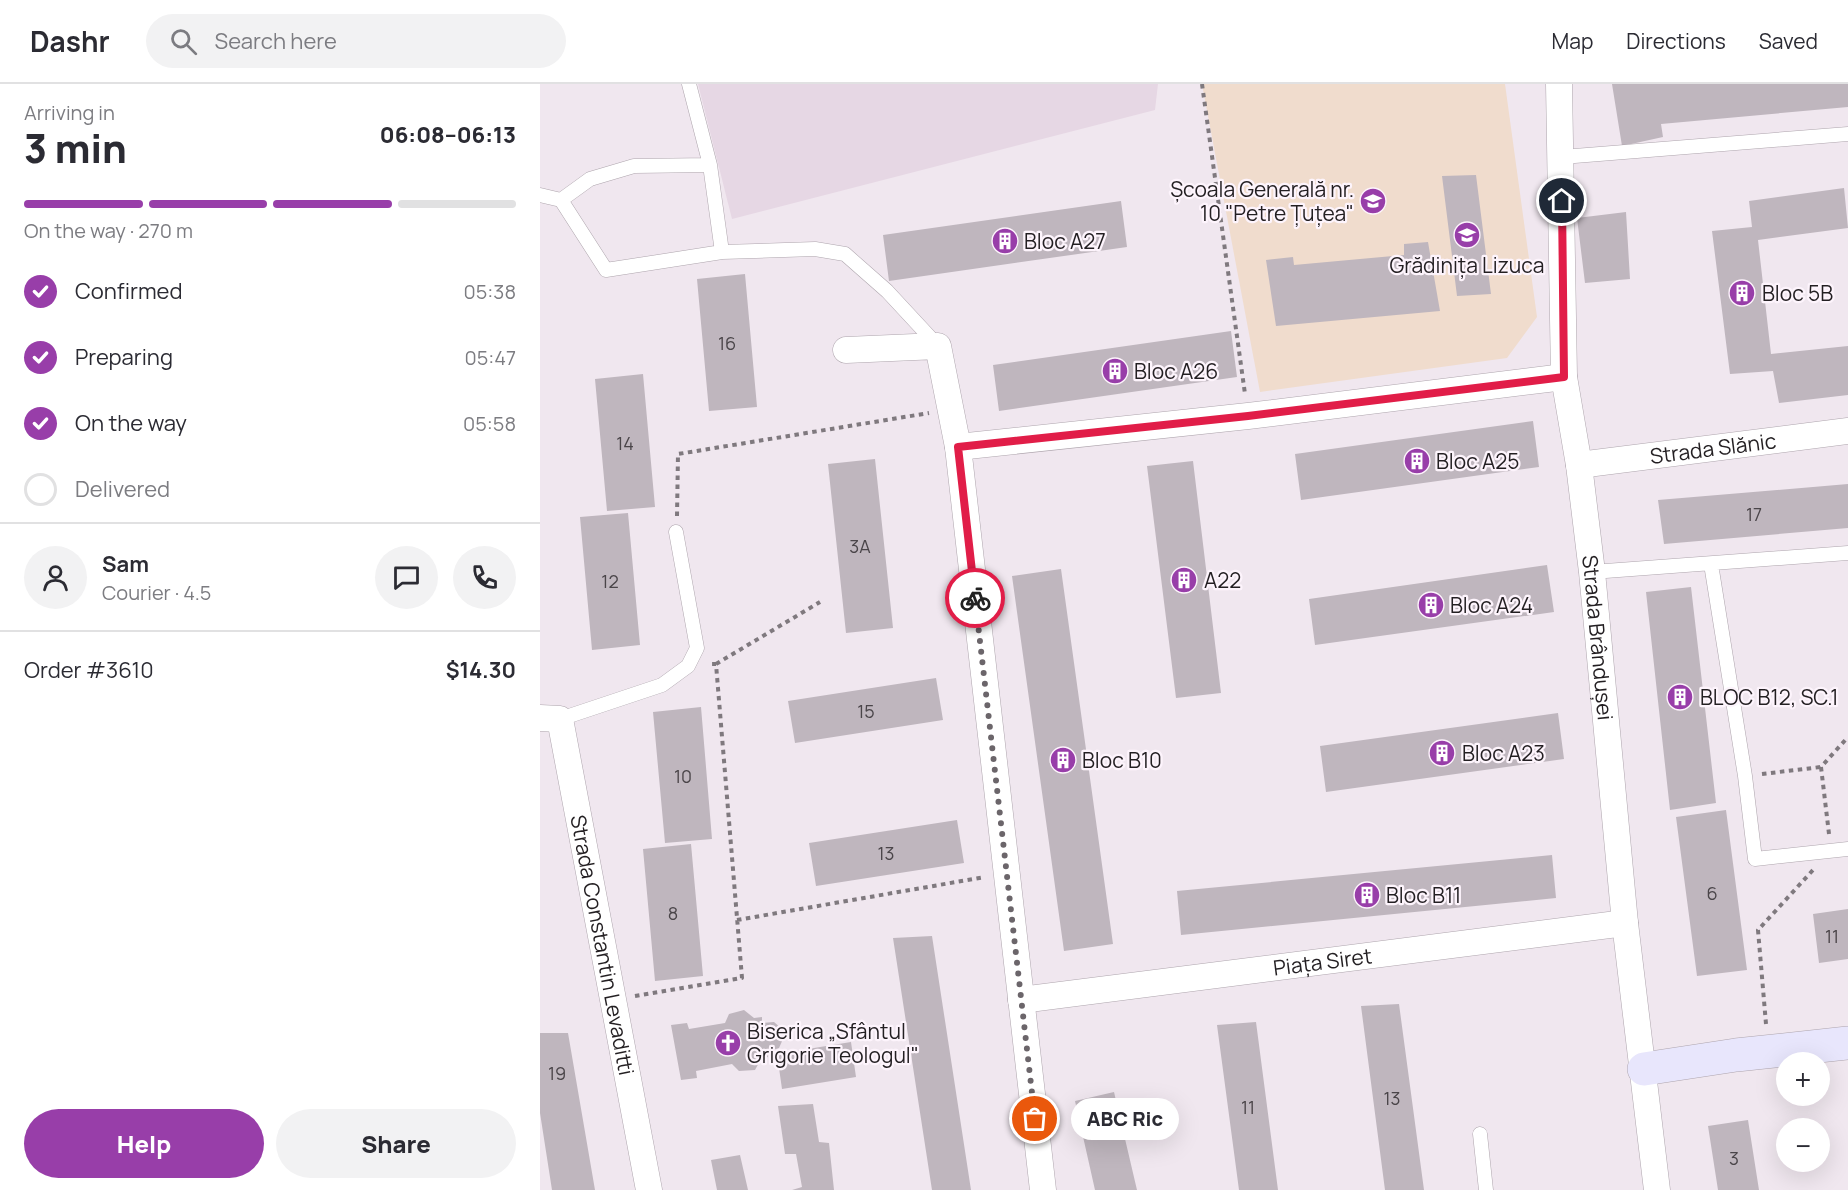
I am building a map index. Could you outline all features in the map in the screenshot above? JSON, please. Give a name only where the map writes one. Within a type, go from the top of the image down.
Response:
[{"type":"street","name":"Strada Brândușei","points":[[1559,84],[1564,377],[1579,465],[1592,572],[1624,923],[1644,1069],[1657,1190]]},
{"type":"street","points":[[846,350],[938,346],[958,447],[1043,1190]]},
{"type":"street","points":[[958,447],[1248,416],[1564,377]]},
{"type":"street","name":"Strada Slănic","points":[[1579,465],[1848,431]]},
{"type":"street","name":"Strada Constantin Levaditti","points":[[550,719],[613,1000],[649,1190]]},
{"type":"street","name":"Piața Siret","points":[[1021,1000],[1624,923]]},
{"type":"street","points":[[1644,1069],[1848,1043]]},
{"type":"lane","points":[[688,84],[710,165],[722,252]]},
{"type":"lane","points":[[1562,157],[1848,134]]},
{"type":"lane","points":[[561,200],[590,179],[634,166],[710,165]]},
{"type":"lane","points":[[540,195],[561,200],[606,270],[722,252],[815,249],[845,254],[887,291],[938,346]]},
{"type":"lane","points":[[550,719],[662,685],[688,666],[697,648],[676,532]]},
{"type":"lane","points":[[1592,572],[1848,553]]},
{"type":"lane","points":[[1711,564],[1745,776],[1755,859],[1848,849]]},
{"type":"lane","points":[[1480,1134],[1486,1190]]},
{"type":"path","points":[[1202,84],[1248,416]]},
{"type":"path","points":[[676,532],[678,454],[950,409]]},
{"type":"path","points":[[688,666],[716,664],[820,602]]},
{"type":"path","points":[[613,1000],[742,978],[716,664]]},
{"type":"path","points":[[1745,776],[1821,767],[1848,737]]},
{"type":"path","points":[[1768,1052],[1758,930],[1831,851],[1821,767]]},
{"type":"path","points":[[737,920],[1006,874]]},
{"type":"shaded area","points":[[698,84],[1158,84],[1155,110],[732,219]]},
{"type":"shaded area","name":"Școala Generală nr. 10 \"Petre Țuțea\"","points":[[1202,84],[1505,84],[1537,317],[1507,358],[1260,392]]},
{"type":"building","points":[[1612,84],[1848,84],[1848,107],[1661,124],[1663,137],[1622,146]]},
{"type":"building","name":"Grădinița Lizuca","points":[[1476,175],[1491,294],[1457,296],[1442,176]]},
{"type":"building","name":"Bloc 5B","points":[[1844,188],[1848,228],[1758,240],[1771,354],[1848,346],[1848,395],[1779,403],[1773,371],[1730,374],[1712,231],[1752,227],[1749,201]]},
{"type":"building","name":"Bloc A27","points":[[1121,201],[1127,247],[889,281],[883,235]]},
{"type":"building","points":[[1626,212],[1630,279],[1585,283],[1577,218]]},
{"type":"building","points":[[1428,242],[1440,311],[1276,326],[1266,260],[1293,257],[1294,265],[1404,255],[1404,244]]},
{"type":"building","points":[[745,274],[757,407],[709,411],[697,279]]},
{"type":"building","name":"Bloc A26","points":[[1231,331],[1237,377],[999,411],[993,365]]},
{"type":"building","points":[[643,374],[655,507],[607,511],[595,379]]},
{"type":"building","name":"Bloc A25","points":[[1533,421],[1539,467],[1301,500],[1295,454]]},
{"type":"building","points":[[875,459],[893,628],[846,633],[828,464]]},
{"type":"building","name":"A22","points":[[1193,461],[1221,693],[1176,698],[1147,466]]},
{"type":"building","points":[[1848,484],[1848,528],[1664,544],[1658,500]]},
{"type":"building","points":[[628,513],[640,645],[592,650],[580,517]]},
{"type":"building","name":"Bloc A24","points":[[1547,565],[1554,612],[1315,645],[1309,599]]},
{"type":"building","name":"Bloc B10","points":[[1061,569],[1113,944],[1064,951],[1012,576]]},
{"type":"building","name":"BLOC B12, SC.1","points":[[1691,587],[1716,803],[1670,810],[1646,592]]},
{"type":"building","points":[[936,678],[943,720],[795,743],[788,701]]},
{"type":"building","points":[[701,707],[712,839],[665,843],[653,712]]},
{"type":"building","name":"Bloc A23","points":[[1558,713],[1564,759],[1326,792],[1320,746]]},
{"type":"building","points":[[1726,810],[1747,970],[1697,976],[1676,817]]},
{"type":"building","points":[[957,820],[964,863],[816,886],[809,843]]},
{"type":"building","points":[[691,844],[703,976],[655,981],[643,849]]},
{"type":"building","name":"Bloc B11","points":[[1552,855],[1556,898],[1181,935],[1177,891]]},
{"type":"building","points":[[1848,909],[1848,959],[1819,963],[1813,914]]},
{"type":"building","points":[[932,936],[971,1190],[932,1190],[893,938]]},
{"type":"building","points":[[1399,1004],[1424,1190],[1385,1190],[1361,1006]]},
{"type":"building","name":"Biserica „Sfântul Grigorie Teologul\"","points":[[744,1010],[754,1018],[762,1017],[762,1023],[774,1022],[782,1029],[783,1039],[779,1048],[767,1052],[768,1057],[761,1059],[755,1070],[739,1071],[732,1064],[696,1071],[697,1078],[681,1080],[671,1025],[687,1023],[689,1029],[725,1023],[729,1014]]},
{"type":"building","points":[[1256,1022],[1278,1190],[1239,1190],[1217,1025]]},
{"type":"building","points":[[540,1033],[568,1033],[595,1190],[552,1190],[540,1113]]},
{"type":"building","points":[[851,1042],[856,1077],[782,1089],[777,1054]]},
{"type":"building","points":[[1114,1092],[1137,1190],[1095,1190],[1075,1101]]},
{"type":"building","points":[[813,1104],[819,1142],[829,1143],[834,1190],[792,1190],[802,1187],[796,1154],[785,1154],[778,1106]]},
{"type":"building","points":[[1748,1120],[1759,1190],[1718,1190],[1708,1126]]},
{"type":"building","points":[[740,1155],[748,1190],[717,1190],[711,1160]]},
{"type":"way so far","points":[[975,598],[1035,1119]]},
{"type":"place","name":"Școala Generală nr. 10 \"Petre Țuțea\"","points":[[1373,201]]},
{"type":"place","name":"Grădinița Lizuca","points":[[1467,235]]},
{"type":"place","name":"Bloc A27","points":[[1005,241]]},
{"type":"place","name":"Bloc 5B","points":[[1742,293]]},
{"type":"place","name":"Bloc A26","points":[[1115,371]]},
{"type":"place","name":"Bloc A25","points":[[1417,461]]},
{"type":"place","name":"A22","points":[[1184,580]]},
{"type":"place","name":"Bloc A24","points":[[1431,605]]},
{"type":"place","name":"BLOC B12, SC.1","points":[[1680,697]]},
{"type":"place","name":"Bloc A23","points":[[1442,753]]},
{"type":"place","name":"Bloc B10","points":[[1063,760]]},
{"type":"place","name":"Bloc B11","points":[[1367,895]]},
{"type":"place","name":"Biserica „Sfântul Grigorie Teologul\"","points":[[728,1043]]},
{"type":"place","name":"ABC Ric","points":[[1035,1119]]},
{"type":"route","points":[[975,598],[958,447],[1248,416],[1564,377],[1562,201]]}]
